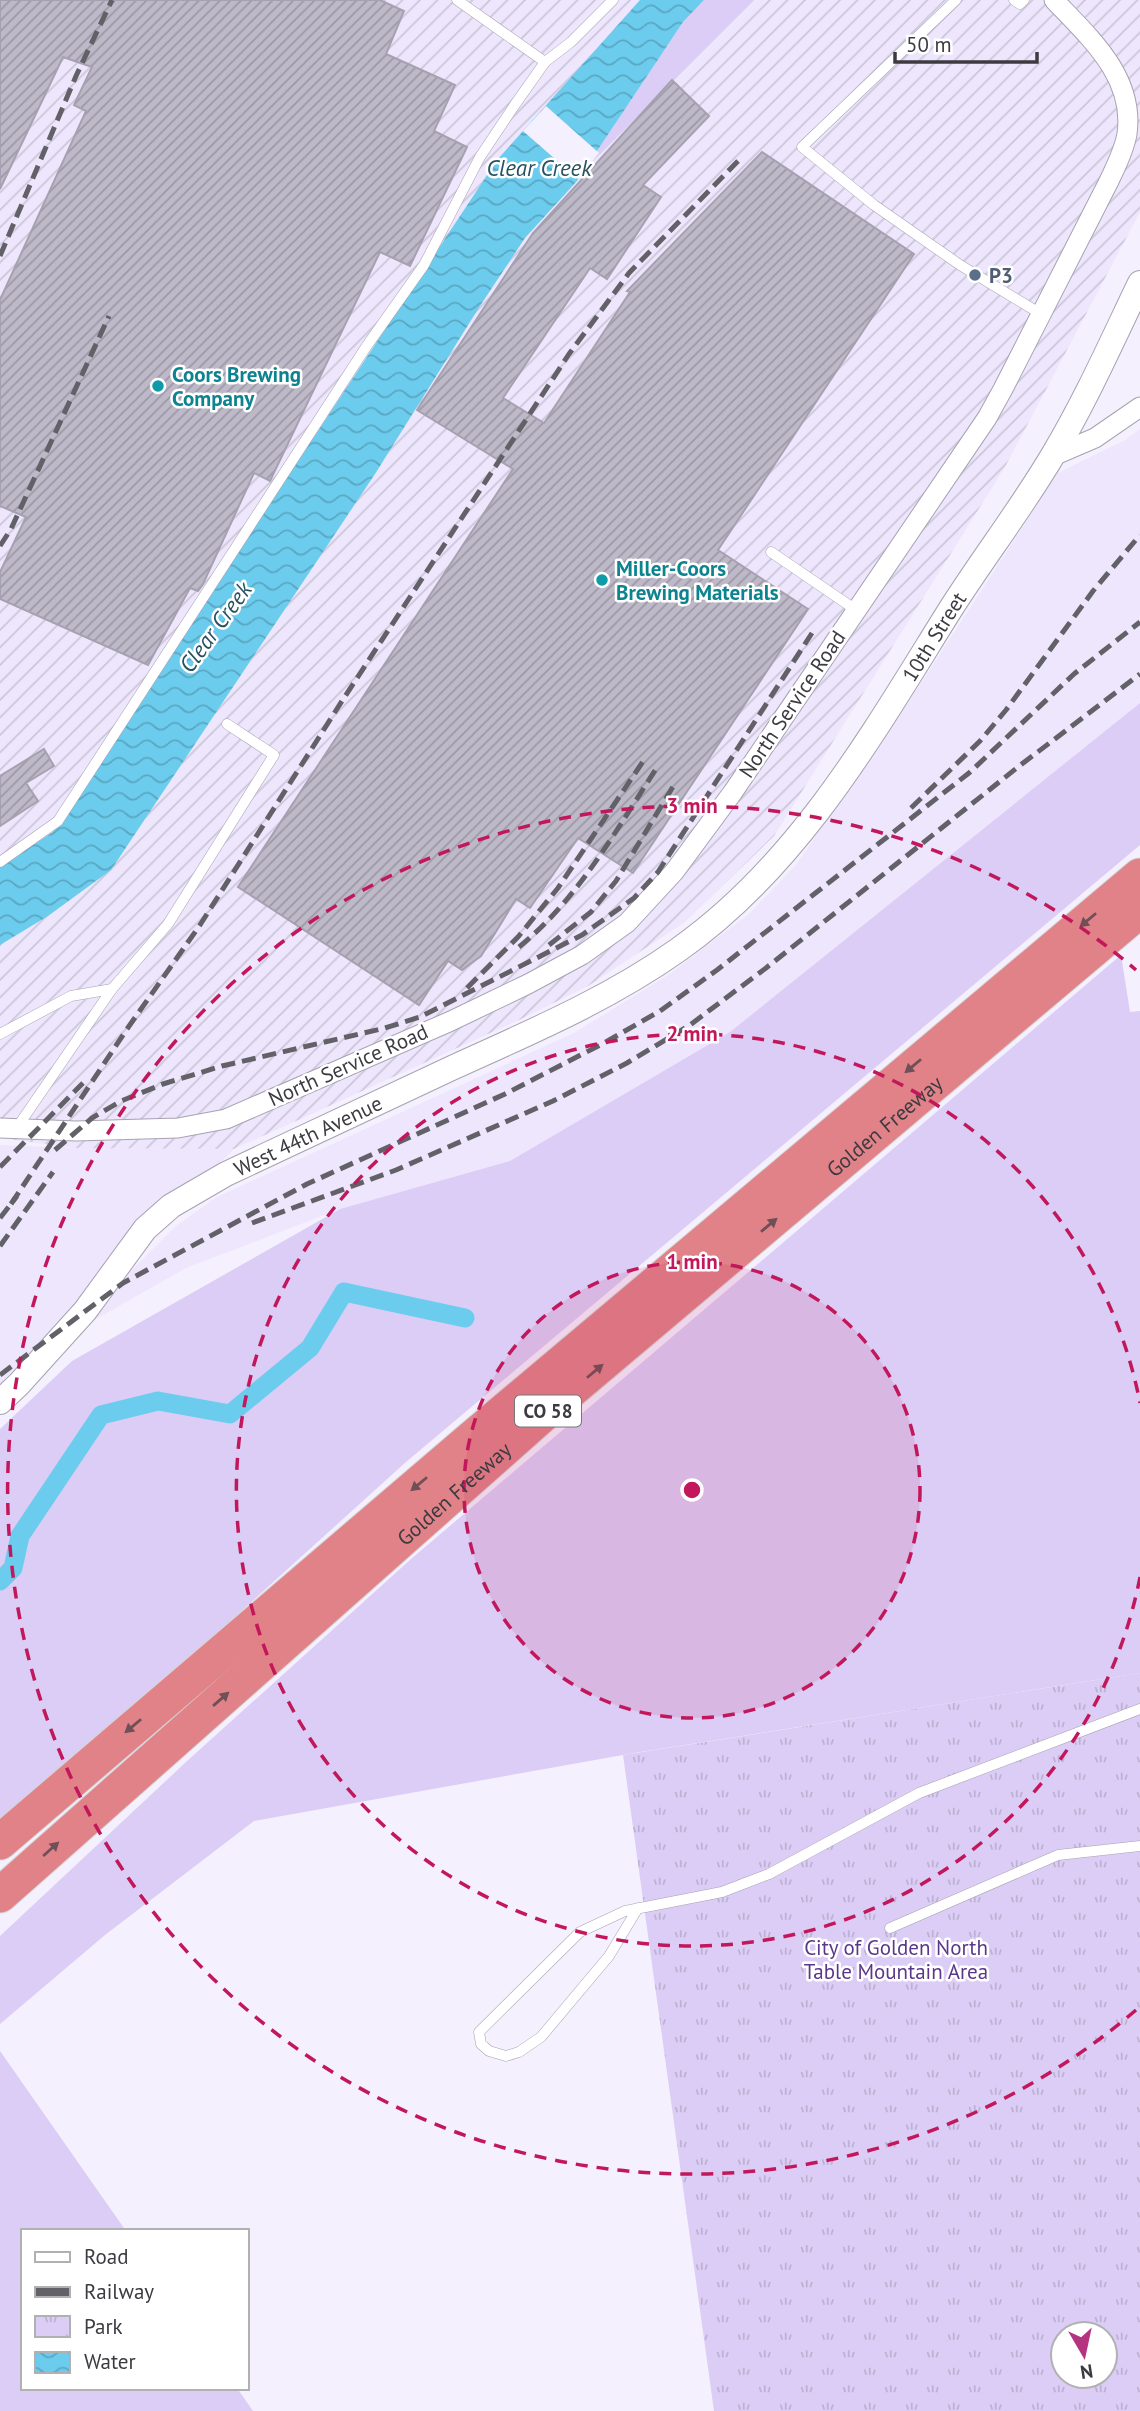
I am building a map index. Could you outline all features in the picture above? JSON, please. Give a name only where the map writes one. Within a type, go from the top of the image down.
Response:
[{"type":"highway","name":"Golden Freeway","points":[[0,1842],[439,1466],[1140,876]]},
{"type":"highway","name":"Golden Freeway","points":[[0,1895],[557,1402],[1140,910]]},
{"type":"highway","points":[[1105,938],[1140,917]]},
{"type":"street","name":"North Service Road","points":[[8,1129],[76,1131],[178,1128],[226,1119],[451,1021],[528,984],[582,955],[627,923],[674,872],[733,792],[987,418],[1110,181],[1127,134],[1125,96],[1102,50],[1054,0]]},
{"type":"street","name":"10th Street","points":[[678,950],[753,888],[785,855],[826,801],[1053,456],[1088,392],[1140,284]]},
{"type":"street","points":[[1053,456],[1095,438],[1140,407]]},
{"type":"street","name":"West 44th Avenue","points":[[0,1402],[85,1311],[145,1229],[171,1206],[226,1174],[577,1010],[678,950]]},
{"type":"lane","points":[[457,0],[545,62]]},
{"type":"lane","points":[[0,862],[58,821],[358,358],[424,265],[480,157],[545,62],[571,42],[613,0]]},
{"type":"lane","points":[[956,0],[802,147],[874,205],[960,265],[1041,314]]},
{"type":"lane","points":[[1013,0],[1020,4],[1024,0]]},
{"type":"lane","points":[[771,552],[856,610]]},
{"type":"lane","points":[[8,1129],[112,989],[169,924],[274,755],[228,724]]},
{"type":"lane","points":[[0,1034],[71,996],[112,989]]},
{"type":"lane","points":[[638,1908],[609,1956],[541,2037],[519,2052],[506,2056],[489,2051],[481,2044],[479,2032],[580,1932],[625,1910],[722,1892],[769,1874],[919,1793],[1140,1709]]},
{"type":"lane","points":[[890,1928],[1058,1855],[1140,1846]]},
{"type":"shaded area","points":[[0,0],[1140,0],[1140,212],[1005,467],[774,836],[685,922],[588,986],[234,1149],[76,1148],[0,1138]]},
{"type":"shaded area","points":[[1140,429],[1140,703],[730,1032],[510,1161],[340,1209],[186,1268],[45,1348],[0,1395],[0,1145],[234,1149],[85,1295],[132,1270],[176,1226],[217,1197],[574,1033],[668,975],[749,914],[795,866],[898,718],[1058,473],[1125,440]]},
{"type":"green space","points":[[704,0],[754,0],[600,154],[597,151],[683,22]]},
{"type":"green space","points":[[1140,703],[1140,845],[406,1462],[0,1832],[0,1429],[72,1361],[340,1209],[510,1161],[730,1032]]},
{"type":"green space","points":[[1121,955],[1130,1012],[1140,1011],[1140,1673],[634,1753],[254,1821],[105,1935],[0,2024],[0,1936],[186,1762],[411,1559]]},
{"type":"green space","name":"City of Golden North Table Mountain Area","points":[[1140,1673],[1140,2411],[714,2411],[623,1755]]},
{"type":"green space","points":[[0,2051],[125,2229],[21,2229],[21,2390],[238,2390],[253,2411],[0,2411]]},
{"type":"water","name":"Clear Creek","points":[[640,0],[704,0],[683,22],[577,181],[525,238],[375,474],[111,870],[48,916],[0,945],[0,866],[53,832],[497,160]]},
{"type":"pier","points":[[546,106],[599,153],[578,179],[523,131]]},
{"type":"building","name":"Coors Brewing Company","points":[[0,0],[380,0],[404,11],[386,54],[455,85],[434,131],[467,147],[410,266],[380,252],[270,481],[254,473],[203,584],[198,591],[190,588],[148,665],[0,599],[0,572],[26,517],[0,506],[0,300],[86,111],[74,105],[92,67],[63,57],[0,189]]},
{"type":"building","name":"Miller-Coors Brewing Materials","points":[[672,80],[709,116],[643,185],[661,197],[607,279],[590,268],[503,398],[544,423],[630,292],[627,291],[762,152],[914,254],[718,550],[808,609],[633,873],[578,838],[530,908],[516,899],[481,956],[462,970],[448,961],[419,1005],[238,887],[513,469],[417,410],[533,233]]},
{"type":"building","points":[[44,749],[54,766],[26,783],[38,801],[0,826],[0,776]]},
{"type":"waterway","points":[[0,1581],[13,1568],[20,1536],[101,1415],[158,1401],[230,1414],[310,1348],[344,1292],[465,1318]]},
{"type":"railway","points":[[0,256],[76,76],[112,0]]},
{"type":"railway","points":[[11,1204],[127,1029],[200,925],[342,701],[569,354],[629,273],[739,160]]},
{"type":"railway","points":[[0,546],[11,529],[109,316]]},
{"type":"railway","points":[[911,808],[980,741],[1006,710],[1093,591],[1140,535]]},
{"type":"railway","points":[[0,1375],[123,1283],[307,1184],[505,1094],[660,1011],[717,970],[969,773],[1074,674],[1140,622]]},
{"type":"railway","points":[[55,1150],[92,1118],[121,1101],[163,1084],[222,1066],[385,1028],[420,1017],[582,935],[634,898],[658,872],[812,633]]},
{"type":"railway","points":[[252,1223],[396,1170],[553,1101],[627,1063],[690,1025],[1140,674]]},
{"type":"railway","points":[[467,988],[518,937],[558,888],[644,760]]},
{"type":"railway","points":[[519,947],[560,908],[594,864],[656,769]]},
{"type":"railway","points":[[549,945],[591,912],[616,881],[674,785]]},
{"type":"railway","points":[[0,1167],[83,1083]]},
{"type":"railway","points":[[0,1246],[53,1172]]},
{"type":"railway","points":[[0,1218],[17,1196]]},
{"type":"place","name":"P3","points":[[975,275]]},
{"type":"place","name":"Coors Brewing Company","points":[[158,386]]},
{"type":"place","name":"Miller-Coors Brewing Materials","points":[[602,580]]}]
